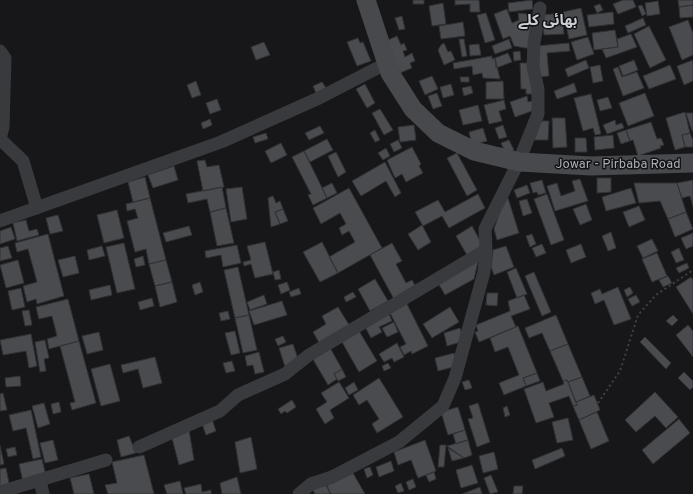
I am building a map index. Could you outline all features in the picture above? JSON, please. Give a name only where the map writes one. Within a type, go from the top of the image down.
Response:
[{"type":"main road","name":"Jowar - Pirbaba Road","points":[[366,0],[386,64],[390,73],[413,109],[438,133],[474,151],[519,162],[591,166],[693,163]]},
{"type":"street","points":[[299,494],[311,484],[332,477],[399,442],[443,406],[455,378],[484,272],[486,250],[485,229],[519,162],[538,114],[538,89],[533,67],[534,42],[540,8]]},
{"type":"street","points":[[0,51],[5,58],[3,127],[0,139],[23,161],[37,208]]},
{"type":"street","points":[[0,222],[221,142],[318,98],[386,64]]},
{"type":"street","points":[[139,447],[220,411],[238,394],[285,374],[309,355],[486,250]]},
{"type":"street","points":[[0,492],[106,460]]},
{"type":"street","points":[[40,481],[43,494]]},
{"type":"path","points":[[598,403],[620,371],[638,315],[656,295],[693,270]]},
{"type":"building","points":[[413,0],[424,0],[424,4],[413,4]]},
{"type":"building","points":[[455,0],[479,0],[480,12],[470,12],[470,4],[455,5]]},
{"type":"building","points":[[532,0],[533,9],[509,12],[508,3]]},
{"type":"building","points":[[623,0],[633,0],[636,7],[618,14],[613,4]]},
{"type":"building","points":[[678,0],[693,0],[693,5],[679,7]]},
{"type":"building","points":[[658,1],[660,14],[647,16],[645,3]]},
{"type":"building","points":[[443,3],[446,24],[432,26],[429,6]]},
{"type":"building","points":[[600,4],[603,10],[597,13],[594,6]]},
{"type":"building","points":[[642,5],[646,14],[642,16],[638,6]]},
{"type":"building","points":[[693,5],[693,17],[680,18],[679,7]]},
{"type":"building","points":[[581,8],[587,35],[569,39],[563,12]]},
{"type":"building","points":[[507,9],[512,23],[519,20],[518,13],[536,15],[531,49],[514,46],[510,36],[503,39],[494,14]]},
{"type":"building","points":[[613,12],[614,24],[589,27],[587,15]]},
{"type":"building","points":[[486,13],[495,40],[485,43],[477,15]]},
{"type":"building","points":[[562,13],[564,34],[544,35],[542,15]]},
{"type":"building","points":[[402,16],[405,29],[399,30],[395,18]]},
{"type":"building","points":[[643,18],[646,25],[628,33],[625,26]]},
{"type":"building","points":[[688,20],[693,33],[693,55],[682,60],[669,27]]},
{"type":"building","points":[[463,22],[465,36],[441,39],[439,26]]},
{"type":"building","points":[[649,26],[666,60],[650,68],[634,34]]},
{"type":"building","points":[[615,30],[618,47],[594,50],[592,33]]},
{"type":"building","points":[[631,34],[637,47],[606,58],[602,49],[618,47],[617,39]]},
{"type":"building","points":[[397,36],[401,45],[404,43],[407,50],[403,51],[405,57],[412,53],[415,61],[410,63],[412,68],[400,73],[386,41]]},
{"type":"building","points":[[588,37],[594,54],[577,60],[571,42]]},
{"type":"building","points":[[358,38],[360,43],[363,42],[371,61],[357,66],[347,42]]},
{"type":"building","points":[[459,39],[464,39],[467,56],[462,57]]},
{"type":"building","points":[[509,39],[512,48],[495,54],[492,46]]},
{"type":"building","points":[[264,42],[270,55],[256,60],[251,47]]},
{"type":"building","points":[[444,43],[448,52],[451,51],[455,60],[444,65],[438,50]]},
{"type":"building","points":[[569,43],[570,51],[547,53],[549,76],[539,77],[536,46]]},
{"type":"building","points":[[479,44],[481,55],[470,56],[469,45]]},
{"type":"building","points":[[520,51],[521,60],[514,61],[513,52]]},
{"type":"building","points":[[508,53],[512,62],[496,68],[495,58]]},
{"type":"building","points":[[492,56],[492,59],[495,58],[500,79],[483,78],[482,73],[473,75],[472,66],[454,69],[453,63]]},
{"type":"building","points":[[586,60],[589,68],[568,77],[565,69]]},
{"type":"building","points":[[634,60],[638,70],[623,76],[619,66]]},
{"type":"building","points":[[693,60],[693,81],[684,85],[677,66]]},
{"type":"building","points":[[520,63],[532,63],[533,94],[526,94],[526,89],[521,89]]},
{"type":"building","points":[[600,65],[603,81],[593,83],[590,67]]},
{"type":"building","points":[[670,65],[676,79],[649,89],[643,76]]},
{"type":"building","points":[[618,67],[622,77],[637,72],[644,88],[623,96],[613,69]]},
{"type":"building","points":[[432,76],[438,89],[425,95],[419,81]]},
{"type":"building","points":[[460,77],[469,77],[469,82],[461,82]]},
{"type":"building","points":[[196,81],[201,95],[192,98],[187,85]]},
{"type":"building","points":[[503,81],[504,99],[486,99],[486,82]]},
{"type":"building","points":[[322,82],[326,88],[316,93],[313,86]]},
{"type":"building","points":[[574,83],[577,92],[557,99],[554,91]]},
{"type":"building","points":[[365,84],[375,103],[367,108],[356,89]]},
{"type":"building","points":[[451,84],[454,95],[443,98],[440,87]]},
{"type":"building","points":[[471,86],[473,93],[464,96],[462,88]]},
{"type":"building","points":[[437,93],[442,106],[433,109],[428,96]]},
{"type":"building","points":[[645,93],[654,116],[628,126],[619,103]]},
{"type":"building","points":[[591,94],[601,134],[595,135],[593,128],[583,131],[574,98]]},
{"type":"building","points":[[527,96],[528,102],[535,100],[532,111],[515,117],[510,102]]},
{"type":"building","points":[[608,97],[612,108],[600,111],[597,100]]},
{"type":"building","points":[[217,99],[221,110],[210,114],[206,103]]},
{"type":"building","points":[[504,100],[506,109],[499,111],[502,121],[489,124],[484,105]]},
{"type":"building","points":[[478,105],[482,121],[463,125],[459,110]]},
{"type":"building","points":[[380,109],[393,130],[384,135],[372,113]]},
{"type":"building","points":[[685,112],[690,133],[682,135],[685,147],[675,150],[666,118]]},
{"type":"building","points":[[686,113],[693,113],[693,131],[692,131]]},
{"type":"building","points":[[552,118],[565,118],[567,147],[553,148]]},
{"type":"building","points":[[210,119],[212,125],[203,129],[201,123]]},
{"type":"building","points":[[615,120],[616,125],[622,123],[624,128],[607,134],[603,125]]},
{"type":"building","points":[[541,121],[549,121],[548,140],[534,140]]},
{"type":"building","points":[[651,122],[657,139],[661,138],[664,145],[660,146],[661,148],[638,156],[633,140],[630,141],[626,130]]},
{"type":"building","points":[[414,125],[416,140],[400,142],[398,127]]},
{"type":"building","points":[[503,125],[507,137],[499,139],[495,128]]},
{"type":"building","points":[[320,126],[324,133],[309,140],[305,133]]},
{"type":"building","points":[[483,128],[487,141],[472,145],[469,132]]},
{"type":"building","points":[[375,130],[380,140],[375,142],[370,133]]},
{"type":"building","points":[[626,130],[630,141],[621,144],[617,133]]},
{"type":"building","points":[[266,133],[268,139],[255,143],[253,137]]},
{"type":"building","points":[[690,133],[693,140],[693,147],[685,147],[682,135]]},
{"type":"building","points":[[613,135],[614,148],[595,150],[594,137]]},
{"type":"building","points":[[575,138],[586,138],[587,152],[575,152]]},
{"type":"building","points":[[327,139],[333,150],[310,162],[304,151]]},
{"type":"building","points":[[398,140],[402,148],[394,152],[390,144]]},
{"type":"building","points":[[509,140],[514,150],[506,154],[501,143]]},
{"type":"building","points":[[281,143],[287,155],[271,163],[265,151]]},
{"type":"building","points":[[412,147],[421,164],[419,166],[423,173],[406,182],[402,174],[395,178],[387,160]]},
{"type":"building","points":[[386,148],[390,156],[383,160],[378,153]]},
{"type":"building","points":[[304,151],[327,198],[313,205],[308,195],[311,194],[292,157]]},
{"type":"building","points":[[336,152],[346,172],[338,177],[328,156]]},
{"type":"building","points":[[457,153],[477,190],[467,196],[447,158]]},
{"type":"building","points":[[205,160],[207,167],[219,165],[224,187],[203,191],[197,161]]},
{"type":"building","points":[[385,162],[401,193],[395,197],[386,181],[361,196],[352,181]]},
{"type":"building","points":[[174,166],[178,180],[153,188],[148,175]]},
{"type":"building","points":[[145,177],[150,198],[133,202],[128,182]]},
{"type":"building","points":[[597,178],[611,178],[611,192],[597,193]]},
{"type":"building","points":[[580,179],[588,201],[555,211],[547,186],[557,183],[561,196],[575,191],[572,181]]},
{"type":"building","points":[[542,180],[546,193],[538,195],[537,192],[533,193],[530,183]]},
{"type":"building","points":[[693,180],[693,207],[690,196],[682,198],[677,183]]},
{"type":"building","points":[[332,183],[337,193],[327,198],[322,188]]},
{"type":"building","points":[[634,183],[677,183],[686,212],[668,219],[660,201],[639,203]]},
{"type":"building","points":[[527,185],[530,193],[517,198],[514,190]]},
{"type":"building","points":[[222,187],[226,208],[210,212],[207,199],[188,203],[186,194]]},
{"type":"building","points":[[242,187],[247,219],[231,222],[226,189]]},
{"type":"building","points":[[349,188],[382,248],[338,273],[329,257],[355,242],[349,231],[342,235],[339,228],[346,224],[340,213],[321,224],[313,208]]},
{"type":"building","points":[[631,188],[636,203],[606,211],[602,197]]},
{"type":"building","points":[[478,194],[485,208],[449,228],[442,216],[423,226],[415,212],[438,200],[445,212]]},
{"type":"building","points":[[547,194],[564,240],[551,245],[534,199]]},
{"type":"building","points":[[273,196],[276,203],[280,201],[283,209],[275,212],[280,224],[271,227],[268,198]]},
{"type":"building","points":[[150,198],[166,260],[149,264],[146,249],[135,252],[127,221],[138,218],[135,209],[127,211],[126,204]]},
{"type":"building","points":[[508,198],[519,233],[497,240],[494,229],[504,199]]},
{"type":"building","points":[[527,199],[532,213],[523,216],[519,201]]},
{"type":"building","points":[[586,204],[592,220],[580,225],[573,209]]},
{"type":"building","points":[[639,206],[645,220],[629,227],[623,212]]},
{"type":"building","points":[[226,208],[234,243],[217,246],[210,212]]},
{"type":"building","points":[[283,209],[288,221],[280,224],[275,212]]},
{"type":"building","points":[[117,210],[124,238],[104,243],[97,215]]},
{"type":"building","points":[[686,212],[693,229],[675,237],[668,219]]},
{"type":"building","points":[[58,215],[63,231],[50,234],[46,218]]},
{"type":"building","points":[[26,220],[29,231],[37,229],[39,235],[17,241],[13,223]]},
{"type":"building","points":[[422,225],[431,242],[418,250],[408,234]]},
{"type":"building","points":[[189,226],[192,235],[166,242],[163,233]]},
{"type":"building","points":[[472,226],[484,248],[468,257],[456,236]]},
{"type":"building","points":[[11,227],[15,239],[0,244],[0,231]]},
{"type":"building","points":[[611,232],[616,248],[608,251],[602,236]]},
{"type":"building","points":[[693,233],[693,246],[686,249],[681,238]]},
{"type":"building","points":[[48,234],[64,296],[37,304],[36,299],[27,302],[23,286],[37,282],[28,249],[17,252],[15,243]]},
{"type":"building","points":[[532,234],[536,244],[530,247],[526,236]]},
{"type":"building","points":[[652,239],[658,251],[643,258],[637,246]]},
{"type":"building","points":[[265,242],[273,274],[255,278],[251,264],[244,266],[243,262],[251,260],[247,246]]},
{"type":"building","points":[[322,242],[338,273],[320,282],[303,252]]},
{"type":"building","points":[[124,243],[135,289],[117,293],[106,247]]},
{"type":"building","points":[[392,243],[402,261],[396,264],[406,283],[412,280],[417,289],[395,301],[370,255]]},
{"type":"building","points":[[542,244],[546,253],[536,257],[532,248]]},
{"type":"building","points":[[581,244],[586,257],[571,263],[566,250]]},
{"type":"building","points":[[237,245],[241,263],[223,267],[221,255],[206,258],[205,251]]},
{"type":"building","points":[[8,246],[12,258],[0,261],[0,248]]},
{"type":"building","points":[[102,246],[105,256],[89,260],[87,250]]},
{"type":"building","points":[[506,246],[514,267],[494,275],[491,267],[493,250]]},
{"type":"building","points":[[679,248],[684,260],[676,263],[671,252]]},
{"type":"building","points":[[657,253],[667,276],[652,282],[642,259]]},
{"type":"building","points":[[75,256],[79,273],[63,277],[58,260]]},
{"type":"building","points":[[143,256],[145,265],[136,267],[134,259]]},
{"type":"building","points":[[479,257],[474,279],[445,295],[437,281]]},
{"type":"building","points":[[18,260],[24,283],[6,288],[0,265]]},
{"type":"building","points":[[166,260],[172,282],[155,286],[149,264]]},
{"type":"building","points":[[687,263],[689,268],[679,273],[676,268]]},
{"type":"building","points":[[238,267],[249,315],[235,318],[224,270]]},
{"type":"building","points":[[516,268],[527,294],[517,298],[507,272]]},
{"type":"building","points":[[279,270],[281,279],[275,280],[273,272]]},
{"type":"building","points":[[534,272],[551,312],[542,316],[525,276]]},
{"type":"building","points":[[668,276],[672,283],[663,287],[659,280]]},
{"type":"building","points":[[691,277],[693,280],[693,314],[676,287]]},
{"type":"building","points":[[375,279],[388,301],[370,311],[358,289]]},
{"type":"building","points":[[172,282],[177,302],[160,307],[155,286]]},
{"type":"building","points":[[200,282],[203,292],[195,295],[192,285]]},
{"type":"building","points":[[287,282],[290,290],[281,294],[278,285]]},
{"type":"building","points":[[110,285],[112,295],[91,300],[89,290]]},
{"type":"building","points":[[618,287],[631,319],[614,325],[604,300],[595,304],[591,293],[600,289],[602,294]]},
{"type":"building","points":[[630,287],[633,293],[627,297],[624,290]]},
{"type":"building","points":[[21,288],[25,307],[12,310],[8,291]]},
{"type":"building","points":[[299,288],[301,294],[291,297],[289,292]]},
{"type":"building","points":[[353,292],[356,297],[346,302],[344,297]]},
{"type":"building","points":[[487,293],[498,293],[497,306],[486,305]]},
{"type":"building","points":[[264,295],[267,304],[250,310],[247,302]]},
{"type":"building","points":[[524,295],[530,309],[511,316],[516,327],[479,342],[475,332],[478,331],[476,325],[510,311],[508,301]]},
{"type":"building","points":[[636,295],[640,302],[632,306],[628,299]]},
{"type":"building","points":[[152,298],[154,306],[140,310],[138,302]]},
{"type":"building","points":[[68,299],[79,341],[49,349],[47,339],[57,336],[52,316],[39,319],[36,307]]},
{"type":"building","points":[[282,301],[287,315],[254,325],[249,311]]},
{"type":"building","points":[[406,302],[428,346],[412,354],[411,351],[404,355],[400,347],[406,344],[389,311]]},
{"type":"building","points":[[338,307],[351,328],[321,346],[313,332],[326,324],[322,316]]},
{"type":"building","points":[[450,307],[459,322],[432,338],[423,324]]},
{"type":"building","points":[[29,310],[32,325],[25,326],[22,311]]},
{"type":"building","points":[[228,311],[230,319],[221,321],[219,313]]},
{"type":"building","points":[[389,314],[392,321],[379,327],[382,332],[371,338],[363,323]]},
{"type":"building","points":[[249,315],[257,350],[243,353],[235,318]]},
{"type":"building","points":[[556,315],[568,344],[550,351],[542,333],[529,338],[525,328]]},
{"type":"building","points":[[673,315],[678,320],[672,326],[666,321]]},
{"type":"building","points":[[394,322],[398,332],[387,337],[382,328]]},
{"type":"building","points":[[688,325],[693,331],[693,357],[676,335]]},
{"type":"building","points":[[518,326],[537,373],[523,378],[526,386],[504,395],[499,383],[519,375],[508,347],[495,352],[490,338]]},
{"type":"building","points":[[460,328],[464,341],[447,346],[444,333]]},
{"type":"building","points":[[235,331],[240,353],[231,355],[225,333]]},
{"type":"building","points":[[359,331],[377,361],[359,372],[342,342]]},
{"type":"building","points":[[99,332],[103,350],[87,354],[82,336]]},
{"type":"building","points":[[31,334],[37,366],[29,368],[26,351],[3,355],[0,340]]},
{"type":"building","points":[[283,336],[286,342],[278,346],[275,339]]},
{"type":"building","points":[[645,337],[671,363],[666,369],[640,342]]},
{"type":"building","points":[[45,340],[49,358],[44,359],[46,371],[40,372],[35,342]]},
{"type":"building","points":[[79,341],[96,403],[72,410],[70,403],[75,402],[60,346]]},
{"type":"building","points":[[397,343],[404,357],[394,362],[392,358],[384,362],[379,354]]},
{"type":"building","points":[[293,344],[299,362],[286,370],[279,348]]},
{"type":"building","points":[[568,344],[582,377],[568,382],[567,380],[563,381],[550,351]]},
{"type":"building","points":[[329,346],[342,369],[334,374],[337,379],[328,385],[311,356]]},
{"type":"building","points":[[259,352],[264,372],[255,374],[253,365],[247,366],[245,356]]},
{"type":"building","points":[[454,353],[457,366],[438,371],[435,358]]},
{"type":"building","points":[[155,357],[162,383],[143,388],[138,369],[123,373],[121,365]]},
{"type":"building","points":[[232,361],[235,371],[226,373],[223,363]]},
{"type":"building","points":[[388,363],[391,368],[384,371],[382,366]]},
{"type":"building","points":[[110,364],[120,401],[101,406],[91,369]]},
{"type":"building","points":[[342,369],[346,377],[338,381],[334,374]]},
{"type":"building","points":[[684,372],[693,381],[693,387],[690,390],[678,378]]},
{"type":"building","points":[[537,373],[540,381],[526,386],[523,378]]},
{"type":"building","points":[[20,376],[21,386],[6,387],[5,378]]},
{"type":"building","points":[[582,377],[590,396],[576,402],[568,382]]},
{"type":"building","points":[[379,378],[403,417],[377,433],[372,424],[379,419],[367,400],[359,405],[353,395]]},
{"type":"building","points":[[469,380],[472,388],[465,390],[462,382]]},
{"type":"building","points":[[567,380],[577,405],[573,406],[569,396],[549,403],[554,417],[536,423],[524,389],[543,382],[546,391],[564,384],[563,381]]},
{"type":"building","points":[[339,382],[349,398],[330,410],[334,418],[325,424],[316,409],[327,402],[321,393]]},
{"type":"building","points":[[354,382],[358,390],[349,395],[345,388]]},
{"type":"building","points":[[655,392],[678,417],[666,428],[655,416],[636,432],[625,420]]},
{"type":"building","points":[[3,393],[7,410],[0,411],[0,394]]},
{"type":"building","points":[[594,395],[600,410],[579,420],[573,406],[577,405],[576,402]]},
{"type":"building","points":[[292,400],[296,407],[287,413],[285,411],[281,414],[278,409]]},
{"type":"building","points":[[59,402],[61,412],[53,414],[51,404]]},
{"type":"building","points":[[44,403],[50,424],[38,428],[32,406]]},
{"type":"building","points":[[478,403],[490,442],[477,447],[468,419],[473,418],[469,406]]},
{"type":"building","points":[[507,406],[510,415],[505,417],[503,408]]},
{"type":"building","points":[[458,407],[465,430],[448,435],[441,412]]},
{"type":"building","points":[[31,410],[41,457],[33,459],[26,428],[13,431],[9,415]]},
{"type":"building","points":[[597,412],[609,441],[591,449],[579,420]]},
{"type":"building","points":[[568,418],[573,440],[557,443],[552,422]]},
{"type":"building","points":[[212,419],[216,431],[206,435],[202,424]]},
{"type":"building","points":[[679,419],[690,433],[653,464],[642,450]]},
{"type":"building","points":[[189,430],[194,460],[179,465],[172,438]]},
{"type":"building","points":[[465,430],[468,440],[456,444],[453,434]]},
{"type":"building","points":[[129,436],[136,453],[121,457],[117,440]]},
{"type":"building","points":[[251,437],[257,469],[240,473],[235,442]]},
{"type":"building","points":[[53,440],[58,460],[45,463],[40,443]]},
{"type":"building","points":[[425,440],[436,471],[418,478],[411,460],[398,465],[394,452]]},
{"type":"building","points":[[468,440],[472,455],[464,458],[447,446]]},
{"type":"building","points":[[0,445],[4,464],[0,465]]},
{"type":"building","points":[[440,445],[446,445],[444,467],[438,467]]},
{"type":"building","points":[[15,447],[17,455],[8,457],[6,449]]},
{"type":"building","points":[[448,448],[464,458],[452,461]]},
{"type":"building","points":[[562,448],[565,456],[535,469],[532,460]]},
{"type":"building","points":[[494,452],[498,469],[483,473],[479,456]]},
{"type":"building","points":[[144,455],[154,494],[108,494],[105,485],[117,483],[112,462]]},
{"type":"building","points":[[42,459],[46,476],[23,482],[19,464]]},
{"type":"building","points":[[391,461],[394,471],[379,477],[376,467]]},
{"type":"building","points":[[472,465],[478,483],[461,488],[456,470]]},
{"type":"building","points":[[370,467],[373,475],[367,478],[364,469]]},
{"type":"building","points":[[6,468],[10,488],[0,489],[0,469]]},
{"type":"building","points":[[434,472],[436,479],[429,482],[426,475]]},
{"type":"building","points":[[353,473],[365,494],[331,494],[326,486]]},
{"type":"building","points":[[89,474],[94,494],[74,494],[70,478]]},
{"type":"building","points":[[491,475],[498,492],[490,494],[484,478]]},
{"type":"building","points":[[237,477],[241,494],[222,494],[220,483]]},
{"type":"building","points":[[413,479],[416,487],[409,490],[406,482]]},
{"type":"building","points":[[180,481],[183,494],[167,494],[164,485]]},
{"type":"building","points":[[401,483],[404,491],[398,493],[395,486]]},
{"type":"building","points":[[201,484],[202,492],[211,490],[211,494],[186,494],[184,488]]},
{"type":"building","points":[[327,485],[329,494],[315,494],[312,488]]},
{"type":"building","points":[[514,486],[523,486],[522,494],[513,494]]},
{"type":"building","points":[[480,487],[482,494],[462,494]]},
{"type":"district","name":"بھائی كلے","points":[[548,20]]}]
